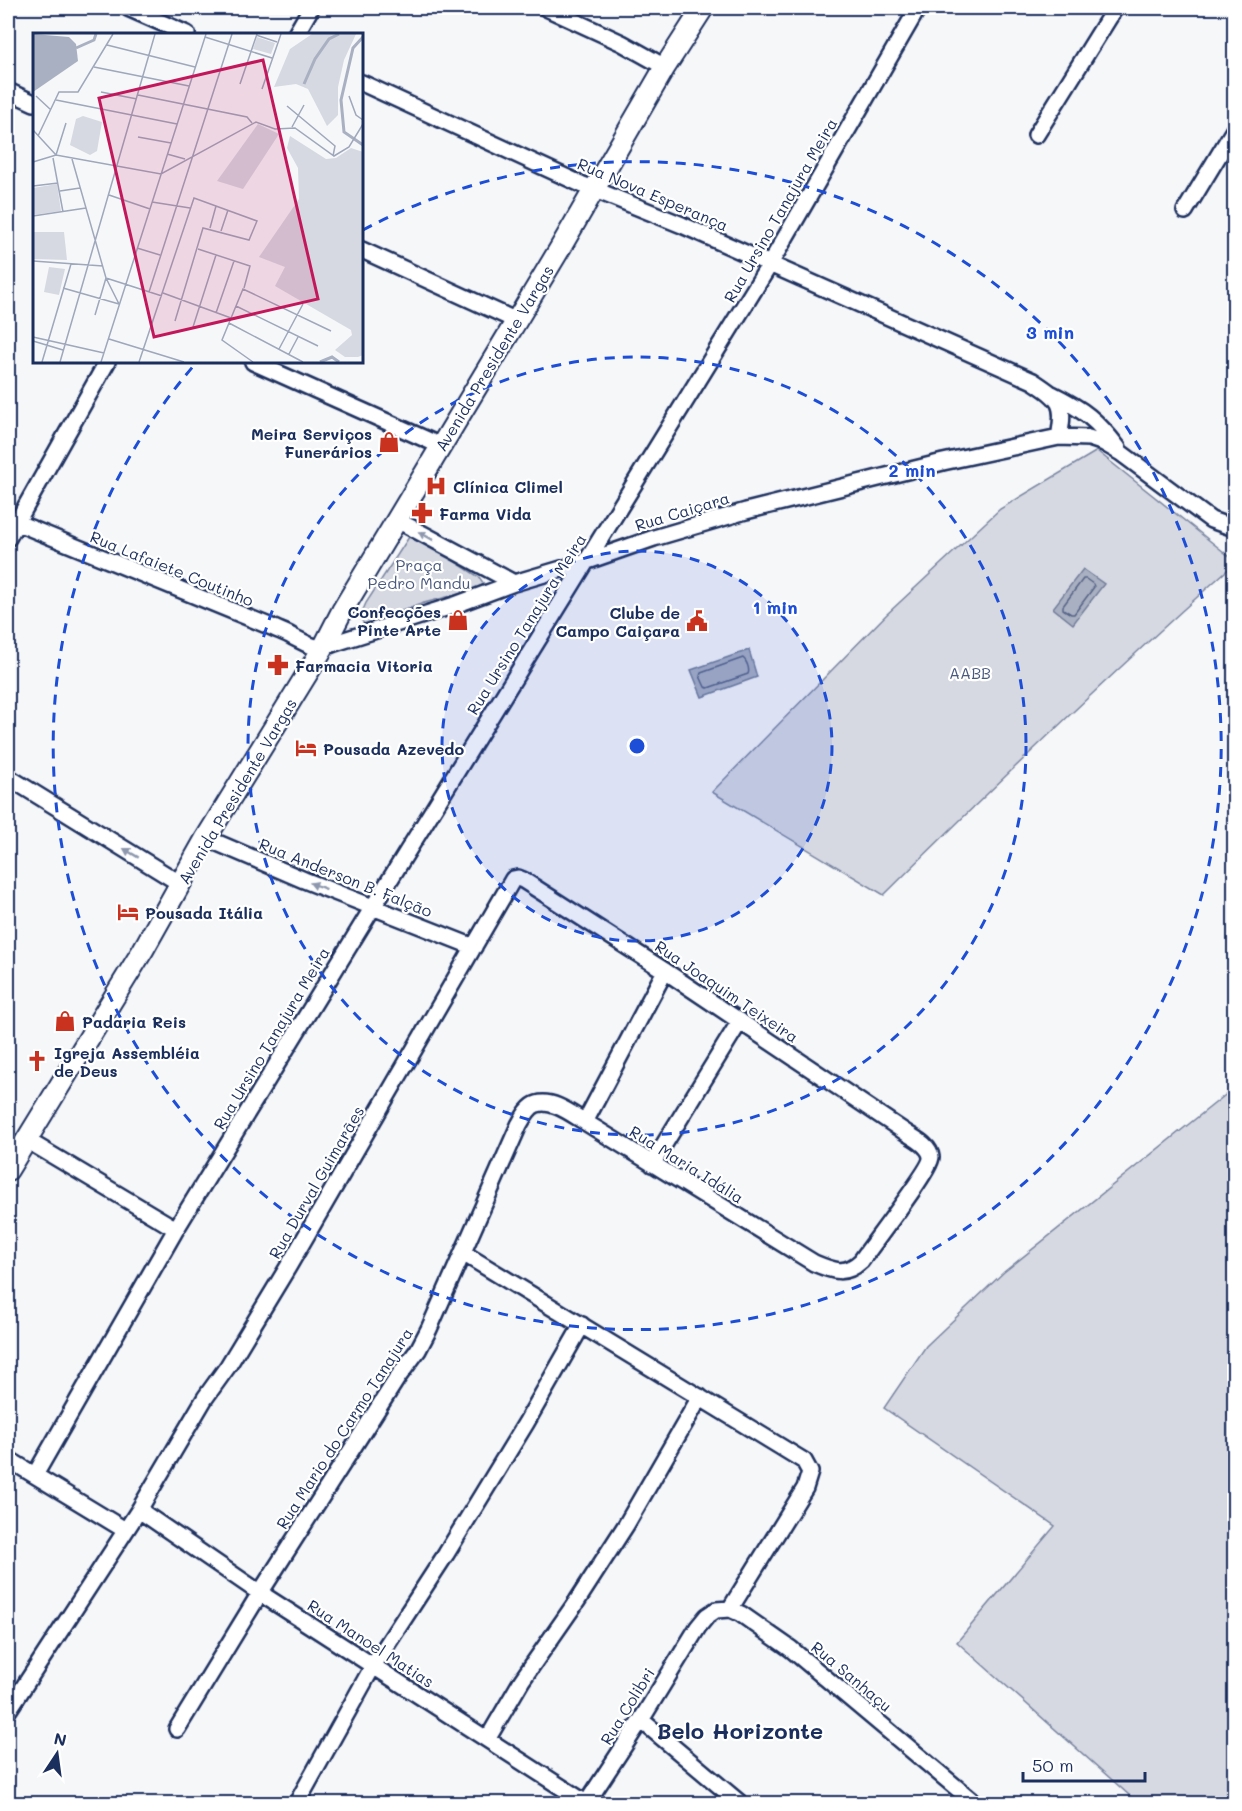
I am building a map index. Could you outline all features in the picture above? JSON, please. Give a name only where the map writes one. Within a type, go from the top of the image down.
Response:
[{"type":"main road","name":"Avenida Presidente Vargas","points":[[8,1170],[143,950],[206,838],[323,648],[342,611],[517,321],[665,67],[703,8]]},
{"type":"street","points":[[128,8],[185,33]]},
{"type":"street","points":[[297,33],[311,8]]},
{"type":"street","points":[[546,8],[622,43],[665,67]]},
{"type":"street","name":"Rua Ursino Tanajura Meira","points":[[35,1475],[176,1229],[372,907],[770,264],[918,8]]},
{"type":"street","points":[[1036,135],[1115,8]]},
{"type":"street","name":"Rua Nova Esperança","points":[[363,83],[594,189],[639,206],[1033,381],[1087,413],[1098,423],[1121,453]]},
{"type":"street","points":[[8,91],[33,104]]},
{"type":"street","points":[[1185,211],[1234,130]]},
{"type":"street","points":[[363,250],[517,321]]},
{"type":"street","points":[[8,538],[12,521],[106,363]]},
{"type":"street","points":[[255,363],[441,446]]},
{"type":"street","points":[[1049,392],[1060,403],[1062,412],[1059,437]]},
{"type":"street","name":"Rua Caiçara","points":[[323,648],[654,538],[756,508],[943,462],[1059,437],[1089,438],[1104,442],[1121,453]]},
{"type":"street","points":[[1121,453],[1211,520],[1234,528]]},
{"type":"street","points":[[397,520],[514,583]]},
{"type":"street","name":"Rua Lafaiete Coutinho","points":[[12,521],[274,628],[307,646],[323,648]]},
{"type":"street","points":[[8,777],[181,884]]},
{"type":"street","name":"Rua Anderson B. Falção","points":[[206,838],[474,947]]},
{"type":"street","name":"Rua Durval Guimarães","points":[[8,1711],[120,1527],[139,1510],[205,1398],[228,1366],[513,879],[523,880]]},
{"type":"street","name":"Rua Joaquim Teixeira","points":[[523,880],[665,971],[929,1150],[932,1158],[930,1164],[867,1252],[852,1269],[841,1271],[828,1269],[814,1263]]},
{"type":"street","points":[[585,1122],[665,971]]},
{"type":"street","points":[[652,1164],[740,1021]]},
{"type":"street","name":"Rua Maria Idália","points":[[537,1104],[546,1103],[555,1106],[585,1122],[814,1263]]},
{"type":"street","name":"Rua Mario do Carmo Tanajura","points":[[177,1730],[260,1593],[398,1377],[418,1350],[519,1125],[531,1107],[537,1104]]},
{"type":"street","points":[[25,1139],[176,1229]]},
{"type":"street","points":[[463,1253],[804,1461],[810,1472],[809,1479],[792,1511],[730,1609]]},
{"type":"street","points":[[298,1801],[373,1666],[452,1544],[526,1423],[582,1325]]},
{"type":"street","points":[[488,1738],[522,1680],[626,1525],[700,1397]]},
{"type":"street","points":[[8,1459],[120,1527]]},
{"type":"street","name":"Rua Manoel Matias","points":[[139,1510],[260,1593],[586,1803]]},
{"type":"street","name":"Rua Colibri","points":[[586,1803],[641,1720],[698,1627],[707,1616],[716,1610],[730,1609]]},
{"type":"street","name":"Rua Sanhaçu","points":[[730,1609],[741,1614],[791,1649],[976,1803]]},
{"type":"street","points":[[641,1720],[741,1803]]},
{"type":"green space","name":"AABB","points":[[1097,451],[1234,560],[1234,564],[1057,727],[884,895],[712,792],[886,615],[1000,509]]},
{"type":"green space","name":"Praça Pedro Mandu","points":[[409,537],[431,546],[479,577],[484,584],[470,591],[424,603],[364,624],[360,617],[366,603]]},
{"type":"green space","points":[[1234,1088],[1234,1803],[1138,1803],[957,1642],[1055,1526],[884,1408],[926,1346],[1004,1272]]},
{"type":"water","points":[[1083,569],[1104,584],[1073,624],[1053,608]]},
{"type":"water","points":[[749,650],[757,677],[702,697],[691,670]]},
{"type":"place","name":"Meira Serviços Funerários","points":[[389,442]]},
{"type":"place","name":"Clínica Climel","points":[[436,486]]},
{"type":"place","name":"Farma Vida","points":[[422,513]]},
{"type":"place","name":"Confecções Pinte Arte","points":[[458,620]]},
{"type":"place","name":"Clube de Campo Caiçara","points":[[697,621]]},
{"type":"place","name":"Farmacia Vitoria","points":[[278,665]]},
{"type":"place","name":"Pousada Azevedo","points":[[306,748]]},
{"type":"place","name":"Pousada Itália","points":[[128,912]]},
{"type":"place","name":"Padaria Reis","points":[[65,1021]]},
{"type":"place","name":"Igreja Assembléia de Deus","points":[[37,1061]]},
{"type":"district","name":"Belo Horizonte","points":[[740,1730]]}]
